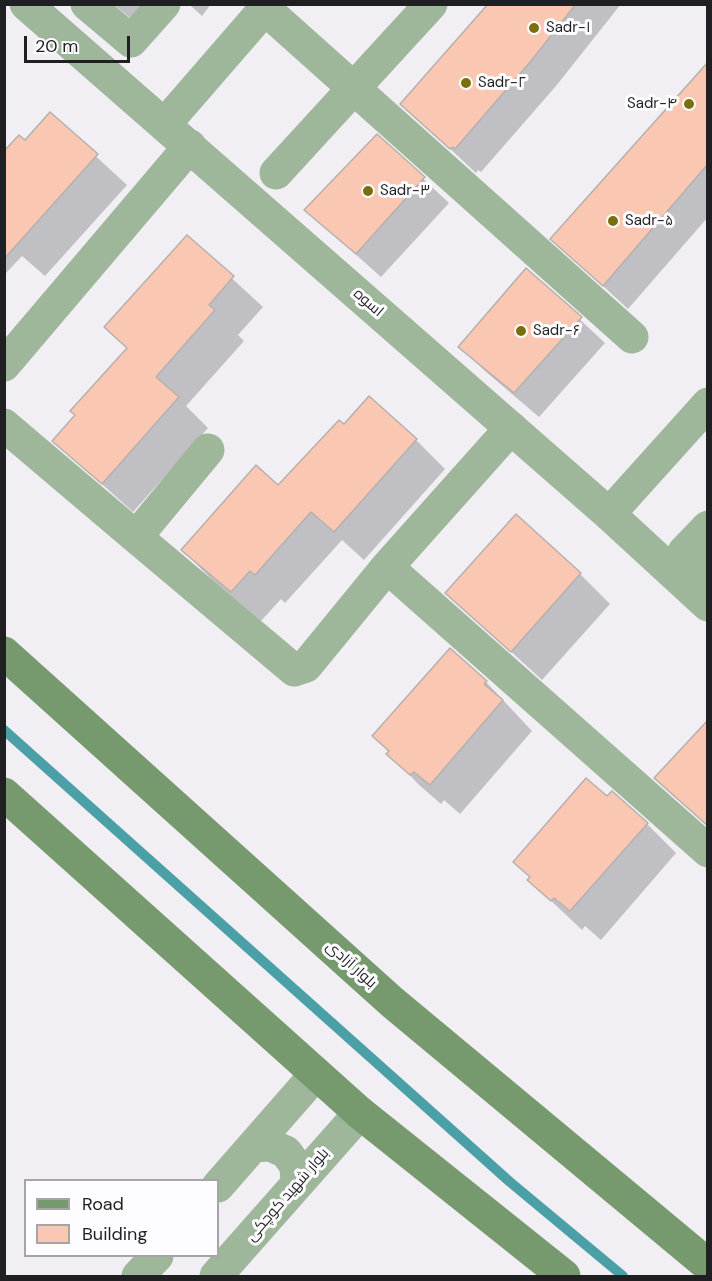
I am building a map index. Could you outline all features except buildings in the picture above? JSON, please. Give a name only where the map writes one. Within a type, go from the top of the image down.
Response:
[{"type":"main road","name":"بلوار آزادی","points":[[4,653],[392,1002],[708,1265]]},
{"type":"main road","points":[[4,794],[360,1113],[564,1276]]},
{"type":"street","name":"اسوه","points":[[26,4],[609,514],[708,605]]},
{"type":"street","points":[[87,4],[131,41],[164,4]]},
{"type":"street","points":[[276,173],[431,4]]},
{"type":"street","points":[[165,124],[267,7],[632,338]]},
{"type":"street","points":[[4,365],[190,147]]},
{"type":"street","points":[[609,514],[708,404]]},
{"type":"street","points":[[4,425],[294,670],[306,666],[387,567],[511,428]]},
{"type":"street","points":[[136,537],[208,450]]},
{"type":"street","points":[[708,527],[684,552],[708,574]]},
{"type":"street","points":[[387,567],[708,851]]},
{"type":"street","points":[[219,1185],[316,1074]]},
{"type":"street","name":"بلوار شهید کوچکی","points":[[216,1276],[360,1113]]},
{"type":"street","points":[[253,1146],[270,1145],[286,1152],[296,1166],[297,1184]]},
{"type":"street","points":[[138,1276],[156,1257]]},
{"type":"waterway","points":[[4,730],[510,1182],[623,1276]]},
{"type":"place","name":"Sadr-۱","points":[[534,28]]},
{"type":"place","name":"Sadr-۲","points":[[466,83]]},
{"type":"place","name":"Sadr-۴","points":[[689,104]]},
{"type":"place","name":"Sadr-۳","points":[[368,191]]},
{"type":"place","name":"Sadr-۵","points":[[613,221]]},
{"type":"place","name":"Sadr-۶","points":[[521,331]]}]
